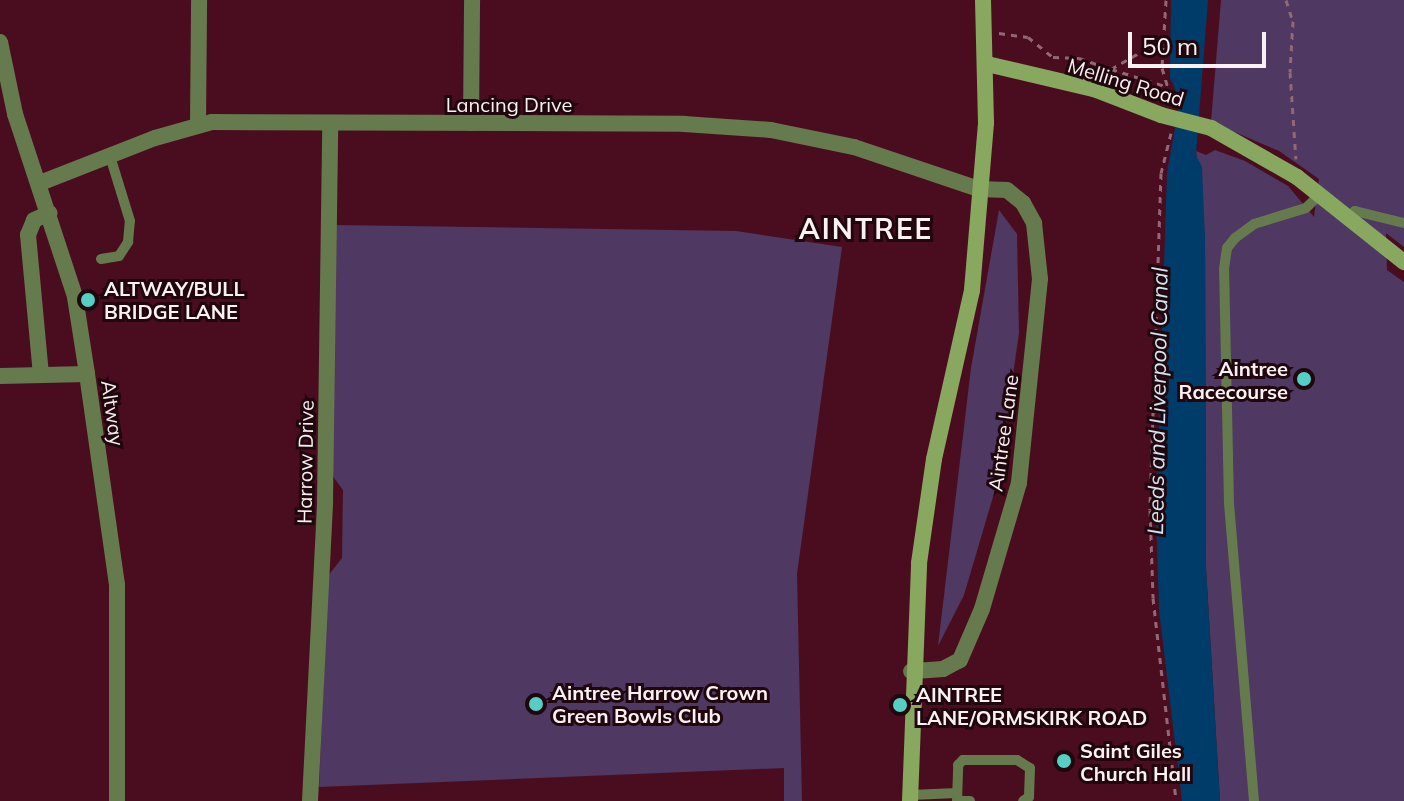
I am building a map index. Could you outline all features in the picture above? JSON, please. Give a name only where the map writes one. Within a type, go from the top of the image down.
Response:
[{"type":"main road","points":[[910,798],[911,671],[919,563],[934,459],[972,290],[987,64],[983,0]]},
{"type":"main road","name":"Melling Road","points":[[987,64],[1094,89],[1211,128],[1291,173],[1317,197],[1404,262]]},
{"type":"street","points":[[198,125],[199,0]]},
{"type":"street","points":[[471,123],[472,0]]},
{"type":"street","name":"Altway","points":[[0,42],[2,61],[75,297],[87,374],[117,585],[117,801]]},
{"type":"street","name":"Harrow Drive","points":[[310,801],[325,501],[330,124]]},
{"type":"street","name":"Lancing Drive","points":[[40,183],[198,125],[684,124],[771,130],[854,147],[979,189]]},
{"type":"street","name":"Aintree Lane","points":[[911,671],[943,669],[960,660],[982,609],[1019,483],[1038,319],[1040,279],[1034,223],[1023,203],[1007,190],[979,189]]},
{"type":"street","points":[[41,375],[28,235],[34,220],[50,213]]},
{"type":"street","points":[[0,376],[87,374]]},
{"type":"lane","points":[[101,259],[119,256],[128,242],[130,221],[110,156]]},
{"type":"lane","points":[[1254,801],[1229,504],[1224,269],[1227,248],[1244,231],[1306,208],[1317,197]]},
{"type":"lane","points":[[1346,219],[1355,211],[1404,223]]},
{"type":"lane","points":[[957,798],[958,765],[963,760],[1017,760],[1030,768],[1029,797],[1023,801]]},
{"type":"lane","points":[[910,798],[970,801]]},
{"type":"path","points":[[1166,0],[1162,68],[1169,112],[1161,173],[1150,510],[1153,598],[1176,801]]},
{"type":"path","points":[[1286,0],[1293,21],[1290,72],[1300,150],[1291,173]]},
{"type":"path","points":[[985,31],[1028,37],[1053,57],[1079,58],[1166,87]]},
{"type":"path","points":[[1111,69],[1165,38]]},
{"type":"shaded area","name":"Aintree Racecourse","points":[[1221,0],[1404,0],[1404,247],[1386,233],[1387,270],[1404,282],[1404,801],[1220,801],[1206,568],[1205,239],[1196,151],[1206,155],[1215,150],[1245,161],[1288,186],[1314,217],[1319,179],[1279,151],[1211,122]]},
{"type":"shaded area","points":[[999,210],[1017,234],[1019,333],[998,480],[964,595],[938,646],[971,368]]},
{"type":"shaded area","points":[[335,225],[736,231],[842,247],[797,574],[802,801],[784,801],[784,768],[319,787],[328,576],[342,558],[343,490],[329,471]]},
{"type":"water","points":[[1171,0],[1208,0],[1196,155],[1202,167],[1205,239],[1206,568],[1220,801],[1182,801],[1159,610],[1156,514],[1167,173],[1180,100],[1170,78]]},
{"type":"place","name":"ALTWAY/BULL BRIDGE LANE","points":[[88,300]]},
{"type":"place","name":"Aintree Racecourse","points":[[1304,379]]},
{"type":"place","name":"Aintree Harrow Crown Green Bowls Club","points":[[536,704]]},
{"type":"place","name":"AINTREE LANE/ORMSKIRK ROAD","points":[[900,705]]},
{"type":"place","name":"Saint Giles Church Hall","points":[[1064,761]]},
{"type":"district","name":"AINTREE","points":[[866,229]]},
{"type":"water label","name":"Leeds and Liverpool Canal","points":[[1158,401]]}]
